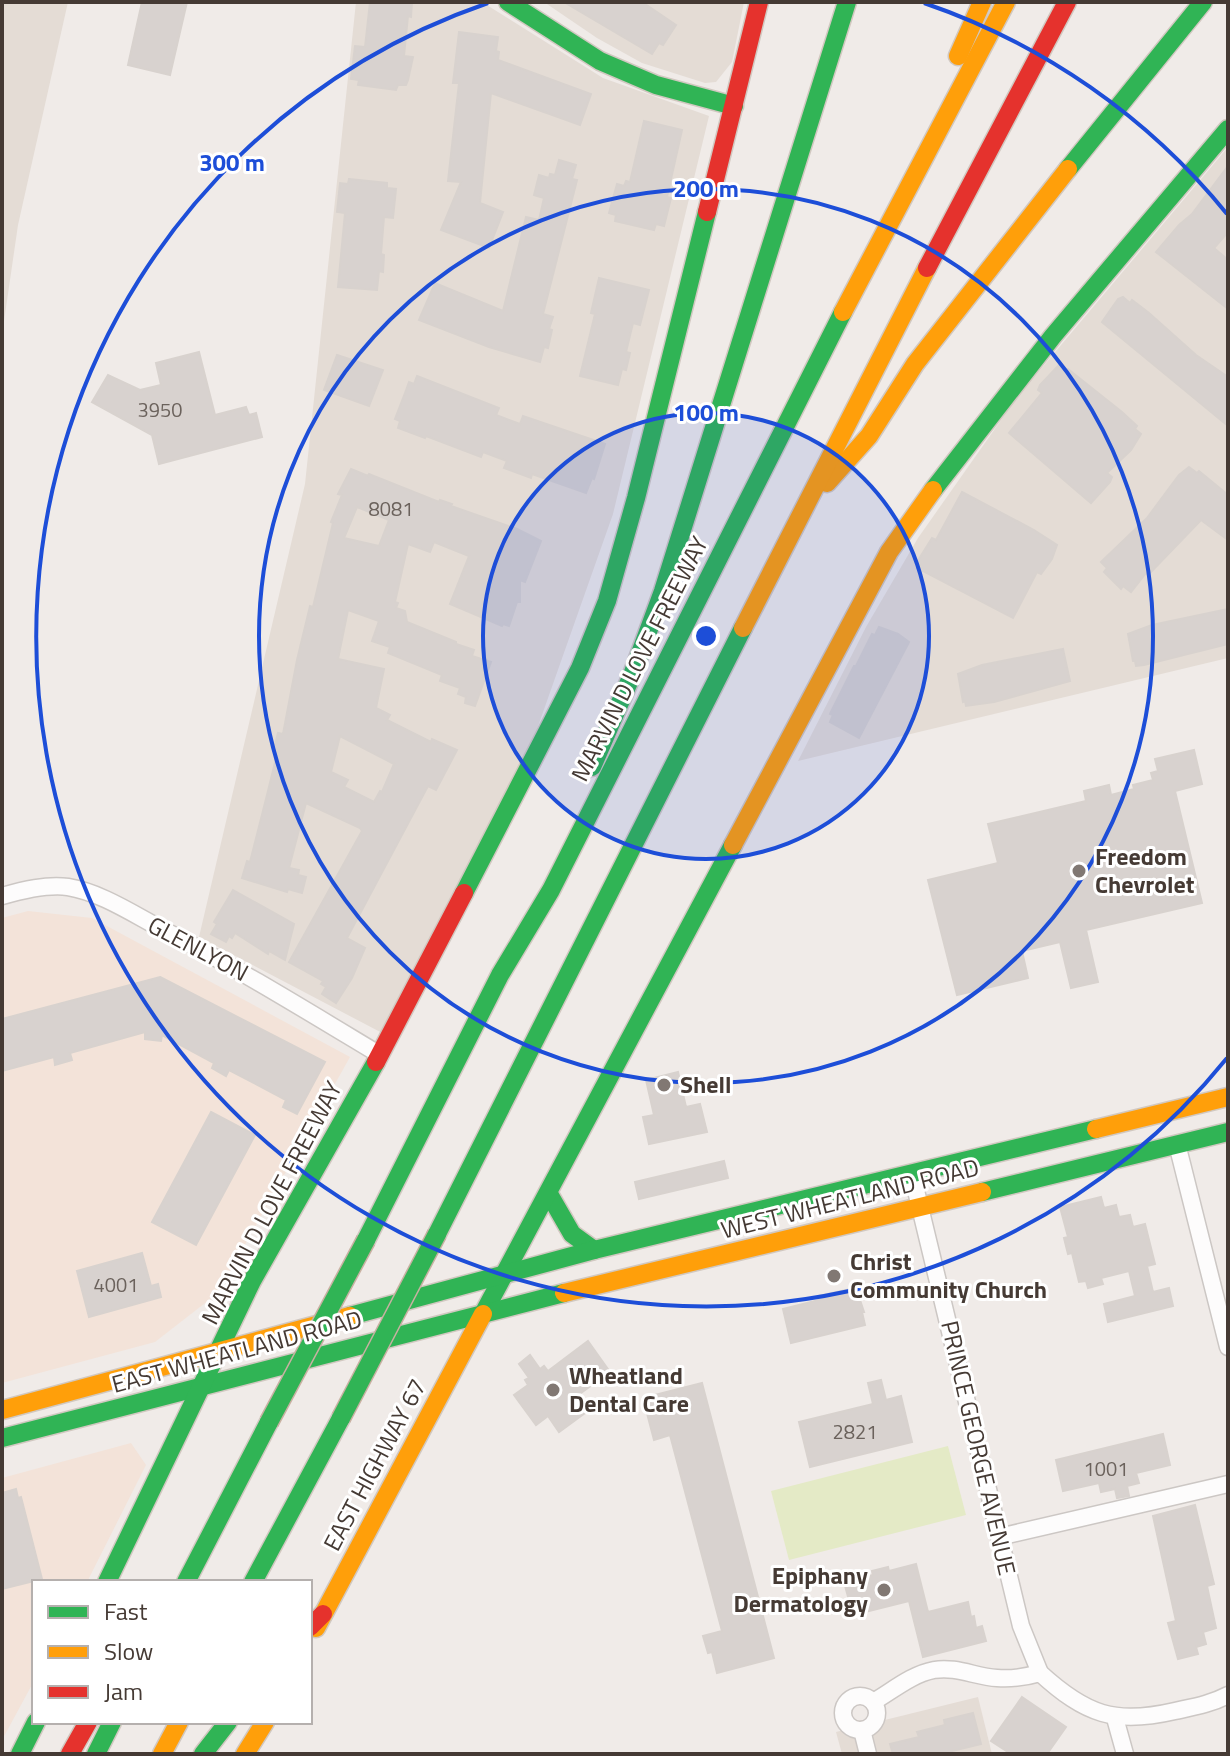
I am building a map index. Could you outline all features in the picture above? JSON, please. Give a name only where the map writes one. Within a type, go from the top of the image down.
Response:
[{"type":"main road","points":[[508,2],[600,61],[656,85],[734,106]]},
{"type":"main road","name":"MARVIN D LOVE FREEWAY","points":[[220,1351],[252,1281],[380,1055],[550,730],[607,601],[640,485],[759,2]]},
{"type":"main road","points":[[500,975],[538,880],[604,742],[663,591],[847,2]]},
{"type":"main road","points":[[889,221],[924,124],[982,2]]},
{"type":"main road","name":"MARVIN D LOVE FREEWAY","points":[[184,1580],[316,1336],[500,975],[551,890],[889,221],[1006,2]]},
{"type":"main road","points":[[800,514],[869,436],[915,364],[969,293],[1203,2]]},
{"type":"main road","points":[[254,1580],[437,1234],[967,188],[1066,5]]},
{"type":"main road","points":[[484,1313],[502,1274],[549,1194],[889,552],[924,500],[1041,349],[1228,129]]},
{"type":"main road","name":"WEST WHEATLAND ROAD","points":[[502,1274],[1228,1097]]},
{"type":"main road","name":"WEST WHEATLAND ROAD","points":[[484,1313],[1228,1132]]},
{"type":"main road","points":[[549,1194],[562,1222],[573,1236],[581,1245],[594,1250]]},
{"type":"main road","points":[[679,1265],[680,1250],[691,1241],[733,1228],[778,1207]]},
{"type":"main road","name":"EAST WHEATLAND ROAD","points":[[2,1410],[502,1274]]},
{"type":"main road","name":"EAST WHEATLAND ROAD","points":[[2,1438],[484,1313]]},
{"type":"main road","name":"EAST HIGHWAY 67","points":[[317,1620],[484,1313]]},
{"type":"main road","points":[[108,1580],[220,1351]]},
{"type":"main road","points":[[29,1403],[33,1430]]},
{"type":"main road","points":[[20,1754],[35,1724]]},
{"type":"main road","points":[[70,1754],[87,1724]]},
{"type":"main road","points":[[96,1754],[111,1724]]},
{"type":"main road","points":[[162,1754],[178,1724]]},
{"type":"main road","points":[[203,1754],[226,1724]]},
{"type":"main road","points":[[245,1754],[264,1724]]},
{"type":"street","name":"GLENLYON","points":[[2,896],[45,887],[68,887],[88,893],[247,974],[380,1055]]},
{"type":"street","points":[[1177,1144],[1228,1347]]},
{"type":"street","name":"PRINCE GEORGE AVENUE","points":[[912,1174],[1021,1626],[1040,1673]]},
{"type":"street","points":[[999,1537],[1228,1484]]},
{"type":"street","points":[[873,1702],[914,1677],[935,1670],[958,1670],[996,1678],[1040,1673],[1063,1694],[1115,1718],[1142,1719],[1213,1702],[1228,1695]]},
{"type":"street","points":[[857,1696],[873,1702],[877,1708],[874,1722],[862,1730],[847,1723],[843,1715],[844,1707],[857,1696]]},
{"type":"street","points":[[1115,1718],[1125,1754]]},
{"type":"street","points":[[862,1730],[868,1754]]},
{"type":"shaded area","points":[[2,2],[68,2],[18,225],[2,335]]},
{"type":"shaded area","points":[[356,2],[482,2],[603,78],[709,116],[613,514],[524,766],[386,1035],[199,937],[305,484]]},
{"type":"shaded area","points":[[544,2],[744,2],[732,62],[716,82],[705,83],[642,63],[597,38]]},
{"type":"shaded area","points":[[1228,147],[1228,658],[798,761],[866,627],[918,538],[1018,396]]},
{"type":"shaded area","points":[[28,911],[92,918],[350,1057],[218,1293],[155,1342],[2,1383],[2,918]]},
{"type":"shaded area","points":[[131,1443],[146,1465],[88,1580],[32,1580],[32,1685],[2,1740],[2,1478]]},
{"type":"shaded area","points":[[978,1697],[992,1754],[842,1754],[836,1732]]},
{"type":"green space","points":[[948,1446],[966,1515],[789,1560],[771,1491]]},
{"type":"building","points":[[142,2],[187,2],[170,75],[128,65]]},
{"type":"building","points":[[370,2],[412,2],[404,56],[413,57],[406,85],[398,85],[396,90],[358,85],[359,80],[351,79],[355,46],[365,47]]},
{"type":"building","points":[[564,2],[642,2],[676,25],[663,45],[659,43],[652,54]]},
{"type":"building","points":[[459,32],[498,37],[498,60],[591,94],[580,125],[491,93],[480,203],[503,212],[489,248],[441,230],[461,182],[448,181],[459,83],[453,83]]},
{"type":"building","points":[[644,121],[682,130],[664,226],[656,224],[654,230],[615,221],[616,215],[609,213],[617,184],[624,186],[626,181],[630,182]]},
{"type":"building","points":[[559,160],[576,165],[572,179],[577,180],[543,314],[553,317],[548,348],[544,347],[540,362],[489,347],[419,320],[435,283],[503,311],[526,217],[539,220],[544,198],[534,195],[539,175],[549,178],[550,174],[555,175]]},
{"type":"building","points":[[1228,166],[1228,232],[1214,248],[1228,260],[1228,309],[1156,252],[1192,214]]},
{"type":"building","points":[[349,179],[387,183],[387,188],[396,189],[393,218],[384,217],[383,272],[379,271],[377,290],[338,287],[345,213],[337,212],[340,183],[348,184]]},
{"type":"building","points":[[599,278],[649,290],[640,325],[633,323],[626,352],[630,353],[626,370],[622,369],[618,385],[580,376],[595,314],[591,313]]},
{"type":"building","points":[[1123,297],[1130,303],[1132,300],[1196,355],[1228,377],[1228,426],[1102,322],[1118,299]]},
{"type":"building","points":[[199,352],[215,415],[246,407],[249,415],[256,413],[262,437],[159,464],[152,435],[92,402],[108,375],[140,390],[161,385],[156,363]]},
{"type":"building","points":[[337,355],[383,370],[369,406],[324,390]]},
{"type":"building","points":[[1059,365],[1122,412],[1141,434],[1131,450],[1107,473],[1112,477],[1110,482],[1091,503],[1009,433],[1042,393],[1038,390],[1040,385]]},
{"type":"building","points":[[417,376],[499,408],[496,415],[520,424],[523,416],[605,444],[586,493],[532,474],[531,478],[504,468],[507,461],[483,452],[481,457],[398,428],[400,421],[395,419],[409,382],[414,384]]},
{"type":"building","points":[[1189,467],[1197,473],[1199,471],[1228,495],[1228,540],[1201,520],[1148,575],[1146,573],[1131,592],[1123,586],[1121,589],[1104,572],[1107,568],[1101,562],[1147,518],[1179,475]]},
{"type":"building","points":[[351,469],[452,504],[541,541],[525,582],[520,580],[520,602],[517,602],[509,626],[502,626],[450,604],[469,556],[434,542],[430,552],[408,544],[396,608],[405,611],[407,622],[474,650],[472,656],[491,662],[475,706],[465,703],[466,697],[458,694],[460,688],[440,681],[442,675],[388,653],[390,647],[372,641],[379,621],[348,610],[338,659],[384,669],[376,708],[390,715],[387,720],[431,742],[432,739],[457,750],[436,790],[428,786],[347,938],[365,948],[352,978],[336,1003],[322,994],[326,987],[321,984],[323,981],[289,962],[362,831],[360,828],[306,803],[289,868],[299,870],[298,875],[306,877],[302,893],[288,889],[287,892],[242,878],[247,861],[250,862],[268,791],[278,750],[274,749],[278,733],[283,734],[310,606],[313,607],[331,522],[342,495],[338,494]],"holes":[[[357,507],[389,520],[379,546],[344,538]],[[340,736],[394,764],[382,792],[374,802],[344,787],[348,780],[331,772]]]},
{"type":"building","points":[[962,492],[1057,545],[1041,574],[1037,572],[1013,618],[917,568],[920,564],[917,562],[932,538],[936,540]]},
{"type":"building","points":[[1228,609],[1228,644],[1144,665],[1136,666],[1133,661],[1128,634],[1152,625]]},
{"type":"building","points":[[879,627],[909,642],[859,738],[830,722],[833,715],[830,714],[872,634],[875,635]]},
{"type":"building","points":[[1063,649],[1070,681],[994,702],[966,706],[963,702],[958,674],[982,665]]},
{"type":"building","name":"Freedom Chevrolet","points":[[1194,750],[1202,784],[1175,791],[1202,903],[1086,930],[1098,982],[1071,988],[1060,942],[1022,951],[1028,978],[957,995],[928,880],[998,863],[988,824],[1086,801],[1084,791],[1109,785],[1111,795],[1134,789],[1133,785],[1153,780],[1151,773],[1158,771],[1155,759]]},
{"type":"building","points":[[233,890],[294,924],[285,960],[269,951],[268,954],[235,933],[226,942],[211,934],[217,924],[214,922]]},
{"type":"building","points":[[160,977],[325,1062],[297,1114],[283,1107],[286,1100],[229,1070],[226,1076],[212,1068],[214,1063],[162,1035],[161,1041],[145,1039],[145,1032],[70,1053],[72,1060],[55,1065],[54,1057],[2,1071],[2,1019]]},
{"type":"building","points":[[678,1072],[686,1107],[700,1104],[707,1132],[649,1144],[643,1117],[654,1115],[646,1080]]},
{"type":"building","points":[[211,1112],[255,1135],[196,1245],[152,1222]]},
{"type":"building","name":"Shell","points":[[724,1161],[728,1178],[639,1199],[635,1182]]},
{"type":"building","points":[[1101,1197],[1104,1208],[1116,1205],[1119,1217],[1130,1215],[1133,1227],[1145,1224],[1155,1264],[1147,1266],[1153,1292],[1169,1288],[1173,1306],[1108,1322],[1104,1304],[1135,1296],[1129,1271],[1101,1278],[1103,1284],[1088,1288],[1086,1281],[1079,1282],[1072,1253],[1068,1254],[1064,1238],[1068,1237],[1060,1207]]},
{"type":"building","points":[[142,1253],[151,1286],[158,1284],[161,1297],[89,1317],[77,1271]]},
{"type":"building","points":[[856,1288],[865,1325],[791,1343],[783,1309],[819,1300],[818,1296]]},
{"type":"building","name":"Wheatland Dental Care","points":[[588,1341],[610,1372],[574,1398],[585,1413],[559,1432],[548,1416],[536,1425],[514,1395],[528,1385],[525,1380],[529,1378],[519,1364],[530,1355],[540,1369],[544,1366],[548,1371]]},
{"type":"building","points":[[881,1380],[886,1400],[901,1396],[912,1442],[810,1467],[799,1422],[873,1404],[868,1383]]},
{"type":"building","points":[[702,1383],[774,1658],[717,1673],[712,1652],[708,1653],[703,1636],[722,1631],[670,1435],[654,1440],[643,1398]]},
{"type":"building","points":[[1163,1434],[1170,1465],[1136,1473],[1139,1483],[1127,1486],[1129,1496],[1117,1498],[1115,1489],[1101,1492],[1099,1483],[1063,1491],[1056,1460]]},
{"type":"building","points":[[16,1489],[18,1498],[21,1497],[42,1579],[2,1589],[2,1493]]},
{"type":"building","points":[[1195,1505],[1214,1584],[1207,1586],[1216,1628],[1203,1632],[1206,1644],[1196,1647],[1198,1654],[1178,1659],[1168,1623],[1176,1621],[1153,1516]]},
{"type":"building","points":[[916,1564],[928,1612],[968,1602],[976,1628],[982,1626],[986,1641],[923,1657],[909,1601],[853,1615],[844,1582],[873,1575],[872,1571],[888,1567],[889,1571]]},
{"type":"building","points":[[1022,1697],[1066,1727],[1047,1754],[1011,1754],[991,1741]]},
{"type":"building","points":[[973,1713],[981,1744],[952,1751],[952,1754],[893,1754],[890,1744],[919,1737],[917,1732],[945,1725],[944,1720]]},
{"type":"traffic: fast","points":[[508,2],[600,61],[656,85],[734,106]]},
{"type":"traffic: fast","points":[[592,767],[632,675],[663,591],[847,2]]},
{"type":"traffic: fast","points":[[1068,169],[1203,2]]},
{"type":"traffic: fast","points":[[933,490],[1053,336],[1228,129]]},
{"type":"traffic: fast","points":[[464,893],[580,668],[607,601],[636,498],[707,212]]},
{"type":"traffic: fast","points":[[366,1240],[500,975],[551,890],[843,312]]},
{"type":"traffic: fast","points":[[437,1234],[743,628]]},
{"type":"traffic: fast","points":[[483,1314],[733,845]]},
{"type":"traffic: fast","points":[[108,1580],[252,1281],[376,1062]]},
{"type":"traffic: fast","points":[[350,1316],[594,1250],[1096,1129]]},
{"type":"traffic: fast","points":[[982,1192],[1228,1132]]},
{"type":"traffic: fast","points":[[549,1194],[572,1234],[594,1250]]},
{"type":"traffic: fast","points":[[341,1418],[437,1234]]},
{"type":"traffic: fast","points":[[269,1422],[366,1240]]},
{"type":"traffic: fast","points":[[2,1438],[564,1293]]},
{"type":"traffic: fast","points":[[254,1580],[341,1418]]},
{"type":"traffic: fast","points":[[187,1580],[269,1422]]},
{"type":"traffic: fast","points":[[20,1754],[35,1724]]},
{"type":"traffic: fast","points":[[96,1754],[111,1724]]},
{"type":"traffic: fast","points":[[203,1754],[226,1724]]},
{"type":"traffic: slow","points":[[958,56],[982,2]]},
{"type":"traffic: slow","points":[[843,312],[1006,2]]},
{"type":"traffic: slow","points":[[827,483],[869,436],[915,364],[1068,169]]},
{"type":"traffic: slow","points":[[743,628],[927,268]]},
{"type":"traffic: slow","points":[[733,845],[889,552],[933,490]]},
{"type":"traffic: slow","points":[[1096,1129],[1228,1097]]},
{"type":"traffic: slow","points":[[564,1293],[982,1192]]},
{"type":"traffic: slow","points":[[316,1628],[483,1314]]},
{"type":"traffic: slow","points":[[2,1410],[350,1316]]},
{"type":"traffic: slow","points":[[162,1754],[178,1724]]},
{"type":"traffic: slow","points":[[245,1754],[264,1724]]},
{"type":"traffic: jam","points":[[707,212],[759,2]]},
{"type":"traffic: jam","points":[[927,268],[1067,2]]},
{"type":"traffic: jam","points":[[376,1062],[464,893]]},
{"type":"traffic: jam","points":[[312,1625],[323,1614]]},
{"type":"traffic: jam","points":[[70,1754],[87,1724]]},
{"type":"place","name":"Freedom Chevrolet","points":[[1079,871]]},
{"type":"place","name":"Shell","points":[[664,1085]]},
{"type":"place","name":"Christ Community Church","points":[[834,1276]]},
{"type":"place","name":"Wheatland Dental Care","points":[[553,1390]]},
{"type":"place","name":"Epiphany Dermatology","points":[[884,1590]]}]
